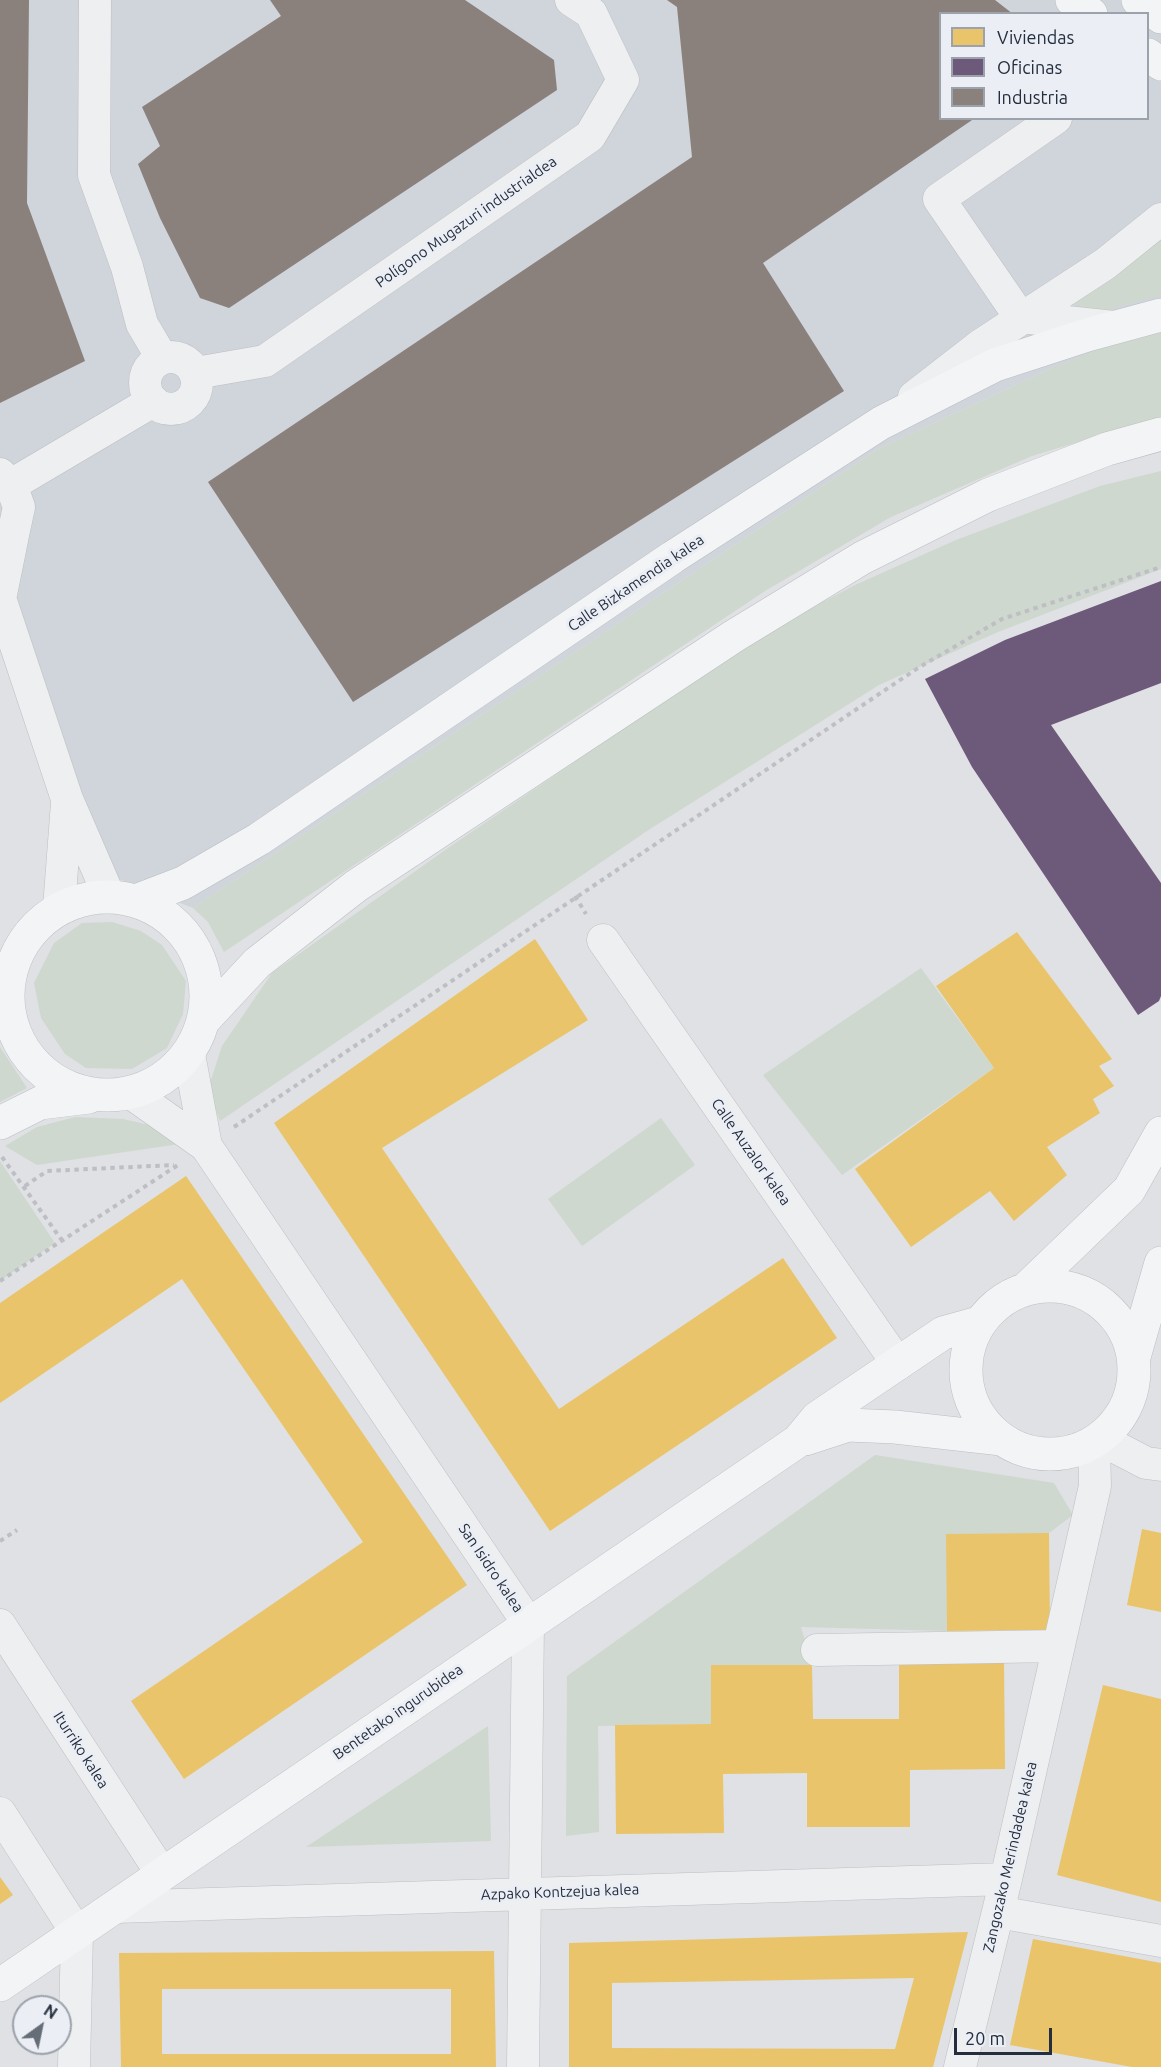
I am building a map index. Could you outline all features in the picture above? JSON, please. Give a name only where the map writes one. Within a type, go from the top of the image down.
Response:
[{"type":"main road","points":[[1072,0],[1088,12]]},
{"type":"main road","points":[[1138,0],[1161,16]]},
{"type":"main road","name":"Calle Bizkamendia kalea","points":[[122,898],[183,883],[259,839],[663,564],[881,423],[995,365],[1161,315]]},
{"type":"main road","points":[[204,1020],[256,963],[356,886],[734,636],[862,558],[988,495],[1107,449],[1159,435]]},
{"type":"main road","points":[[0,1123],[40,1104],[131,1093],[153,1085],[173,1072],[189,1054],[204,1020],[207,990],[201,961],[186,935],[163,914],[122,898],[83,898],[59,908],[37,924],[20,945],[5,974],[7,1004],[15,1037],[35,1066],[63,1086],[96,1096]]},
{"type":"main road","points":[[1026,1289],[1055,1285],[1064,1287],[1083,1292],[1107,1307],[1125,1330],[1134,1357],[1135,1380],[1129,1403],[1117,1423],[1097,1441],[1071,1453],[1047,1455],[1023,1451],[1002,1439],[983,1421],[970,1398],[966,1372],[969,1347],[979,1323],[1000,1302],[1026,1289],[1129,1190],[1161,1133]]},
{"type":"main road","points":[[1134,1357],[1161,1263]]},
{"type":"main road","name":"Bentetako ingurubidea","points":[[798,1441],[817,1418],[943,1333],[979,1323]]},
{"type":"main road","name":"Bentetako ingurubidea","points":[[0,1985],[798,1441],[848,1425],[895,1426],[1002,1439]]},
{"type":"street","points":[[95,0],[94,175],[127,267],[142,324],[162,358]]},
{"type":"street","name":"Polígono Mugazuri industrialdea","points":[[196,373],[265,361],[590,136],[623,80],[591,13],[571,0]]},
{"type":"street","points":[[1053,120],[939,199],[1020,317],[1117,327]]},
{"type":"street","points":[[881,423],[1020,317],[1105,264],[1161,219]]},
{"type":"street","points":[[170,356],[186,360],[196,373],[197,390],[188,403],[173,409],[153,401],[147,394],[146,377],[149,369],[162,358],[170,356]]},
{"type":"street","points":[[122,898],[67,799],[0,599],[7,538],[19,507],[6,479],[153,401]]},
{"type":"street","points":[[59,908],[67,799]]},
{"type":"street","name":"Calle Auzalor kalea","points":[[603,940],[898,1364]]},
{"type":"street","name":"San Isidro kalea","points":[[189,1054],[206,1146]]},
{"type":"street","name":"San Isidro kalea","points":[[131,1093],[206,1146],[528,1623],[523,1893],[523,2067]]},
{"type":"street","points":[[1097,1441],[1146,1463],[1161,1465]]},
{"type":"street","name":"Zangozako Merindadea kalea","points":[[960,2067],[1006,1880],[1095,1486],[1097,1441]]},
{"type":"street","name":"Iturriko kalea","points":[[0,1625],[162,1875]]},
{"type":"street","points":[[817,1650],[1058,1647]]},
{"type":"street","points":[[0,1813],[77,1933],[74,2067]]},
{"type":"street","name":"Azpako Kontzejua kalea","points":[[115,1907],[1006,1880]]},
{"type":"street","points":[[998,1912],[1161,1941]]},
{"type":"path","points":[[0,1281],[61,1239],[178,1165],[918,668],[1002,619],[1161,567]]},
{"type":"path","points":[[0,1154],[61,1239]]},
{"type":"path","points":[[25,1186],[47,1170],[178,1165]]},
{"type":"path","points":[[0,1541],[17,1530]]},
{"type":"shaded area","points":[[0,0],[1161,0],[1161,334],[1052,368],[878,449],[193,908],[106,874],[0,614]]},
{"type":"shaded area","points":[[1161,236],[1161,295],[1100,312],[1068,303]]},
{"type":"shaded area","points":[[1161,330],[1161,417],[1032,456],[891,517],[765,591],[224,952],[208,922],[193,908],[878,449],[1052,368],[1136,335]]},
{"type":"shaded area","points":[[1161,471],[1161,569],[998,632],[879,685],[650,829],[220,1121],[208,1089],[222,1046],[272,973],[448,848],[764,633],[855,585],[956,540],[1100,486]]},
{"type":"shaded area","points":[[112,922],[141,931],[162,945],[186,981],[183,1014],[167,1048],[132,1069],[86,1068],[65,1054],[41,1018],[34,983],[54,943],[82,923]]},
{"type":"shaded area","points":[[921,968],[994,1068],[842,1175],[763,1075]]},
{"type":"shaded area","points":[[0,1047],[27,1088],[0,1102]]},
{"type":"shaded area","points":[[75,1117],[123,1119],[171,1130],[186,1143],[37,1165],[5,1146],[37,1127]]},
{"type":"shaded area","points":[[661,1118],[695,1165],[582,1246],[548,1199]]},
{"type":"shaded area","points":[[0,1161],[55,1243],[0,1281]]},
{"type":"shaded area","points":[[875,1455],[1054,1483],[1073,1515],[1049,1533],[947,1631],[801,1627],[812,1665],[711,1665],[711,1724],[598,1726],[599,1832],[566,1836],[567,1676]]},
{"type":"shaded area","points":[[488,1726],[491,1841],[306,1847]]},
{"type":"building: Viviendas","points":[[1017,932],[1112,1059],[1099,1066],[1114,1086],[1093,1099],[1100,1113],[1047,1147],[1067,1175],[1014,1221],[990,1191],[911,1247],[855,1169],[994,1068],[936,986]]},
{"type":"building: Viviendas","points":[[535,939],[588,1020],[382,1148],[559,1409],[783,1258],[837,1338],[550,1531],[274,1123]]},
{"type":"building: Viviendas","points":[[186,1176],[467,1585],[184,1779],[131,1701],[363,1542],[182,1279],[0,1403],[0,1303]]},
{"type":"building: Viviendas","points":[[1142,1529],[1161,1533],[1161,1612],[1127,1605]]},
{"type":"building: Viviendas","points":[[1049,1533],[1050,1630],[947,1631],[946,1534]]},
{"type":"building: Viviendas","points":[[1004,1662],[1005,1769],[910,1770],[910,1827],[807,1827],[807,1773],[723,1774],[724,1833],[616,1834],[615,1725],[711,1724],[711,1665],[812,1665],[813,1719],[899,1719],[899,1663]]},
{"type":"building: Viviendas","points":[[1103,1685],[1161,1699],[1161,1902],[1057,1875]]},
{"type":"building: Viviendas","points":[[0,1877],[13,1895],[0,1904]]},
{"type":"building: Viviendas","points":[[968,1932],[933,2067],[569,2067],[569,1943]],"holes":[[[914,1978],[895,2049],[612,2048],[612,1983]]]},
{"type":"building: Viviendas","points":[[1033,1939],[1161,1963],[1161,2067],[1132,2067],[1010,2045]]},
{"type":"building: Viviendas","points":[[494,1951],[496,2067],[121,2067],[119,1953]],"holes":[[[162,1989],[451,1989],[451,2054],[162,2054]]]},
{"type":"building: Oficinas","points":[[1161,581],[1161,683],[1051,725],[1161,883],[1161,996],[1159,1001],[1138,1015],[972,767],[925,679],[1005,640]]},
{"type":"building: Industria","points":[[0,0],[29,0],[27,203],[85,361],[0,403]]},
{"type":"building: Industria","points":[[270,0],[465,0],[554,60],[557,90],[229,308],[200,298],[160,218],[138,164],[160,146],[142,107],[281,16]]},
{"type":"building: Industria","points":[[667,0],[995,0],[1010,12],[939,12],[939,120],[972,120],[763,263],[844,391],[353,702],[208,482],[692,157],[677,7]]}]
